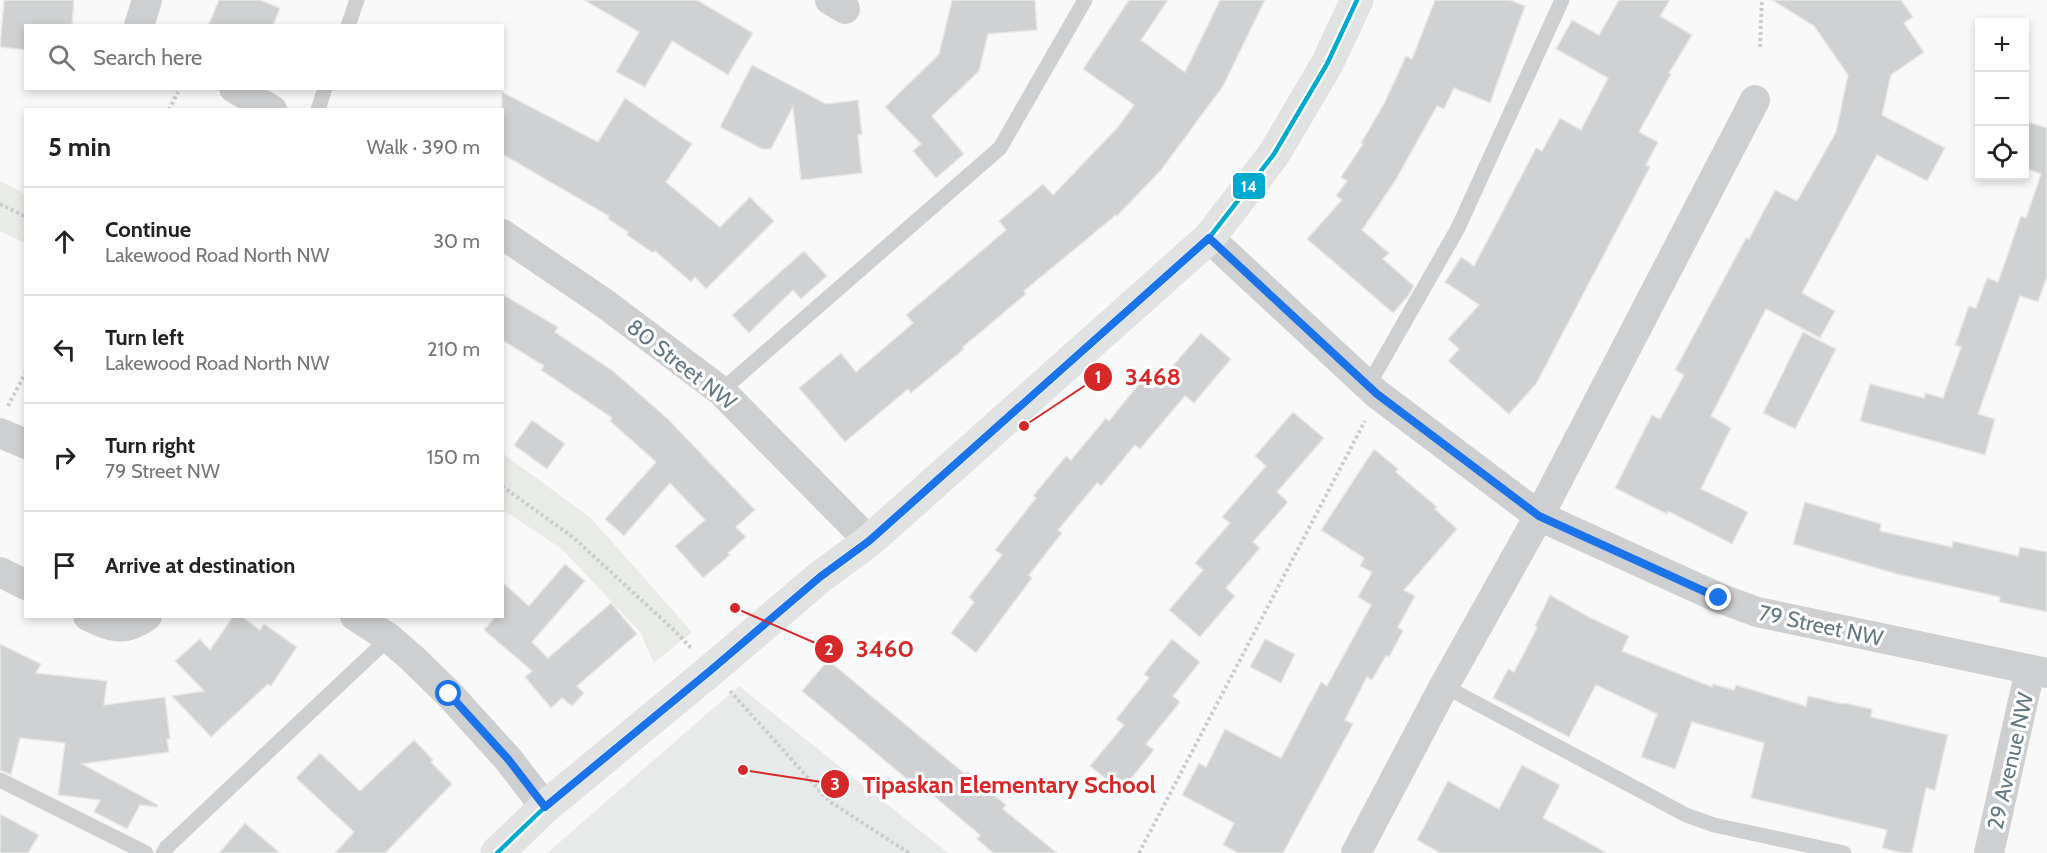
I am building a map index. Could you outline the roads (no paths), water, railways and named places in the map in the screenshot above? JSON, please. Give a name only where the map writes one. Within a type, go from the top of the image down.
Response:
[{"type":"street","points":[[139,24],[147,0]]},
{"type":"street","points":[[497,853],[545,807],[820,577],[869,541],[1209,238],[1274,154],[1327,64],[1357,0]]},
{"type":"street","points":[[237,90],[269,108]]},
{"type":"street","points":[[1356,853],[1444,686],[1539,516],[1755,100]]},
{"type":"street","name":"80 Street NW","points":[[504,235],[604,303],[721,391],[869,541]]},
{"type":"street","name":"79 Street NW","points":[[1209,238],[1368,386],[1539,516],[1719,598],[1757,612],[2039,671]]},
{"type":"street","points":[[3,423],[24,442]]},
{"type":"street","points":[[0,572],[24,584]]},
{"type":"street","points":[[92,618],[102,624],[118,628],[131,626],[144,618]]},
{"type":"street","points":[[358,618],[389,638],[456,702],[508,759],[545,807]]},
{"type":"street","name":"29 Avenue NW","points":[[1989,853],[2039,671]]},
{"type":"lane","points":[[349,24],[357,0]]},
{"type":"lane","points":[[721,391],[1000,148],[1085,0]]},
{"type":"lane","points":[[1368,386],[1458,228],[1562,0]]},
{"type":"lane","points":[[319,108],[324,90]]},
{"type":"lane","points":[[163,853],[389,638]]},
{"type":"lane","points":[[1444,686],[1686,815],[1714,825],[1844,853]]},
{"type":"lane","points":[[0,780],[146,853]]},
{"type":"place","name":"3468","points":[[1024,426]]},
{"type":"place","name":"3460","points":[[735,608]]},
{"type":"place","name":"Tipaskan Elementary School","points":[[743,770]]}]
